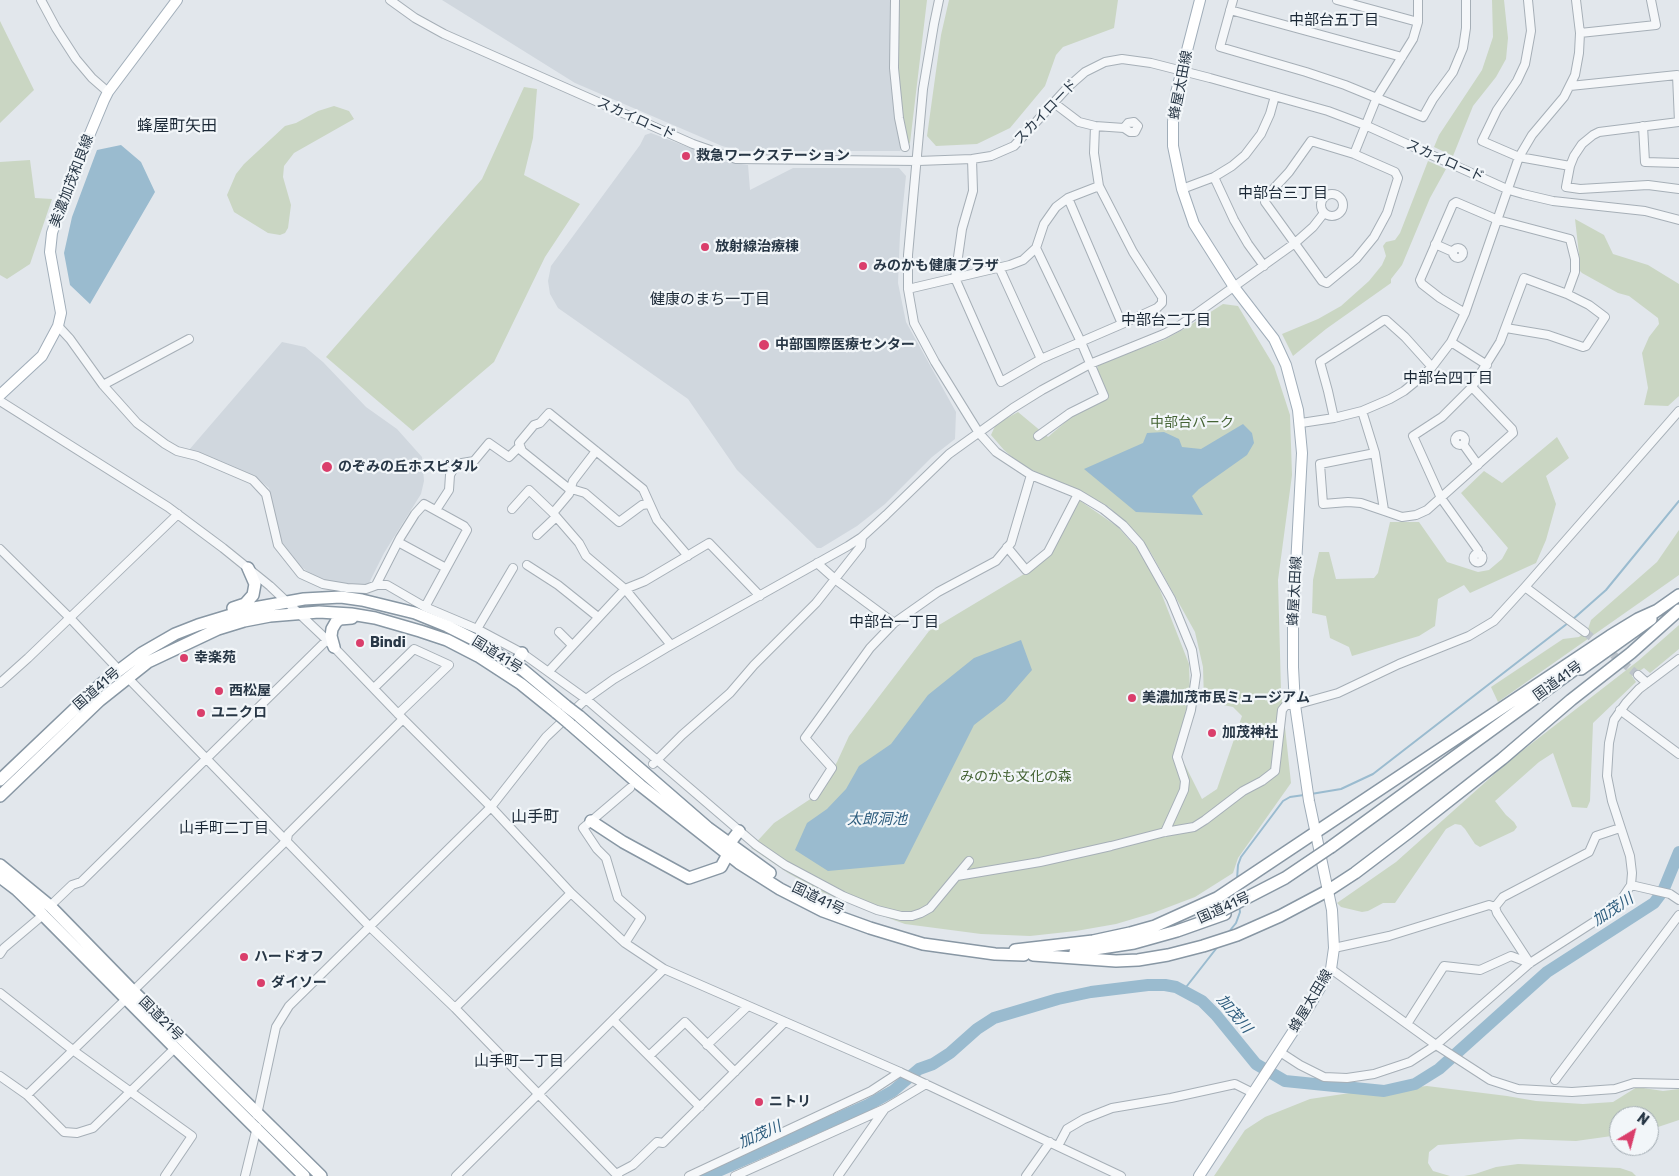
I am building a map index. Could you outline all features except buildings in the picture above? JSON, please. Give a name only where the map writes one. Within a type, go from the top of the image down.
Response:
[{"type":"highway","points":[[210,621],[220,613],[245,604],[253,595],[255,584],[248,568]]},
{"type":"highway","name":"国道41号","points":[[0,796],[98,701],[142,653],[175,634],[254,608],[320,597],[341,597],[390,606],[415,613],[473,639],[514,665],[574,720],[662,789],[729,849],[780,889],[823,911],[923,944],[995,954],[1033,955],[1096,949],[1134,943],[1177,931],[1224,912],[1285,878],[1332,849],[1679,597]]},
{"type":"highway","name":"国道41号","points":[[1332,849],[1597,652],[1679,597]]},
{"type":"highway","points":[[1016,950],[1093,941],[1155,926],[1210,902],[1252,876],[1610,636],[1638,618],[1658,610]]},
{"type":"highway","points":[[1033,955],[1127,960],[1168,955],[1203,946],[1280,916],[1328,890],[1394,844],[1502,759],[1571,700],[1631,653],[1679,610]]},
{"type":"highway","name":"国道41号","points":[[0,780],[69,713],[123,673],[218,629],[270,616],[319,612],[351,614],[420,630],[447,640],[478,656],[562,709]]},
{"type":"highway","points":[[330,643],[332,629],[340,619],[383,620]]},
{"type":"highway","points":[[514,665],[522,654]]},
{"type":"highway","points":[[591,821],[623,842],[689,878],[721,867],[740,831]]},
{"type":"highway","name":"国道41号","points":[[729,849],[824,904],[891,930],[963,945],[1016,950],[1060,949],[1116,942],[1173,928],[1224,912]]},
{"type":"highway","name":"国道21号","points":[[0,865],[130,995],[321,1176]]},
{"type":"highway","name":"国道21号","points":[[0,877],[47,910]]},
{"type":"highway","name":"国道21号","points":[[130,995],[174,1048],[304,1176]]},
{"type":"main road","name":"美濃加茂和良線","points":[[0,394],[42,356],[58,326],[60,313],[50,252],[52,233],[64,196],[108,92],[177,0]]},
{"type":"main road","name":"蜂屋太田線","points":[[1200,0],[1182,70],[1174,113],[1173,146],[1186,206],[1194,224],[1234,287],[1274,339],[1293,387],[1300,423],[1302,453],[1293,622],[1295,705],[1308,796],[1332,910],[1334,948],[1331,969],[1280,1053],[1200,1176]]},
{"type":"street","points":[[41,0],[76,59],[92,78],[108,92]]},
{"type":"street","name":"スカイロード","points":[[390,0],[415,18],[444,34],[685,141],[736,159],[918,161],[972,159],[991,156],[1014,146],[1068,86],[1085,72],[1105,62],[1122,59],[1182,70],[1328,111],[1365,125],[1509,190],[1553,201],[1644,211],[1679,220]]},
{"type":"street","points":[[895,0],[894,68],[899,118],[905,147]]},
{"type":"street","points":[[939,0],[923,89],[908,255],[908,290],[914,323],[979,433],[996,452],[1031,475],[1078,494],[1103,509],[1140,544],[1171,599],[1192,650],[1196,675],[1191,710],[1177,757],[1185,781],[1184,790],[1165,832]]},
{"type":"street","points":[[1233,0],[1220,47],[1306,72],[1377,97],[1423,117],[1433,99],[1453,72],[1463,48],[1466,28],[1466,0]]},
{"type":"street","points":[[1337,0],[1373,6],[1418,22]]},
{"type":"street","points":[[1354,154],[1377,97],[1414,39],[1418,22],[1418,0]]},
{"type":"street","points":[[1528,0],[1531,31],[1524,64],[1517,81],[1497,110],[1482,141],[1519,157],[1570,166]]},
{"type":"street","points":[[1300,423],[1334,418],[1362,411],[1390,399],[1404,391],[1432,367],[1451,342],[1465,313],[1519,157],[1532,135],[1556,107],[1575,75],[1580,33],[1576,0]]},
{"type":"street","points":[[1580,33],[1656,25],[1651,0]]},
{"type":"street","points":[[1230,10],[1402,57]]},
{"type":"street","points":[[1570,86],[1677,75],[1679,122],[1600,132],[1592,135],[1577,150],[1570,166],[1566,187],[1568,189],[1648,186],[1679,189]]},
{"type":"street","points":[[1182,188],[1214,177],[1236,163],[1250,149],[1265,125],[1275,96]]},
{"type":"street","points":[[1054,103],[1079,122],[1095,126],[1124,128]]},
{"type":"street","points":[[972,159],[973,191],[962,229],[955,278],[1001,382],[1041,359],[1157,308],[1162,303],[1162,297],[1134,252],[1099,186],[1094,153],[1095,126]]},
{"type":"street","points":[[1643,126],[1645,162],[1679,163]]},
{"type":"street","points":[[1310,141],[1354,154],[1395,172],[1398,178],[1386,213],[1374,237],[1356,259],[1327,283],[1322,281],[1265,202],[1265,198],[1289,172],[1310,141]]},
{"type":"street","points":[[1214,177],[1234,220],[1264,266]]},
{"type":"street","points":[[908,290],[1023,260],[1036,248],[1044,224],[1050,214],[1068,198],[1099,186]]},
{"type":"street","points":[[1068,198],[1122,324]]},
{"type":"street","points":[[1465,313],[1440,298],[1421,282],[1435,244],[1455,202],[1498,220],[1570,239],[1575,259],[1575,272],[1567,294]]},
{"type":"street","points":[[245,1176],[257,1130],[256,1113],[276,1027],[288,1006],[491,807],[546,736],[586,698],[671,645],[862,537],[949,454],[1013,408],[1090,364],[1164,334],[1295,243],[1313,227],[1324,213]]},
{"type":"street","points":[[1435,244],[1453,252]]},
{"type":"street","points":[[1036,248],[1104,396],[1070,413],[1038,436]]},
{"type":"street","points":[[999,267],[1041,359]]},
{"type":"street","points":[[1478,553],[1478,550],[1440,498],[1413,436],[1442,416],[1472,387],[1487,365],[1506,328],[1524,278],[1590,305],[1605,317],[1586,346],[1583,347],[1548,335],[1506,328]]},
{"type":"street","points":[[1334,418],[1320,362],[1384,320],[1405,337],[1432,367]]},
{"type":"street","points":[[58,326],[70,339],[103,386],[137,423],[164,444],[253,480],[266,494],[270,518],[278,544],[301,574],[323,584],[347,588],[366,589],[376,585],[387,585],[424,607],[477,629],[522,654],[586,698],[656,762],[756,845],[785,865],[843,896],[877,910],[901,916],[921,913],[930,908],[969,861]]},
{"type":"street","points":[[103,386],[189,339]]},
{"type":"street","points":[[1451,342],[1487,365]]},
{"type":"street","points":[[1375,453],[1320,464],[1323,504],[1356,502],[1384,510],[1402,518],[1423,512],[1478,465],[1513,431],[1472,387]]},
{"type":"street","points":[[0,401],[148,493],[248,568],[330,643],[400,717],[491,807],[571,893],[625,943],[664,970],[900,1072],[1120,1176]]},
{"type":"street","points":[[1362,411],[1375,453],[1384,510]]},
{"type":"street","points":[[957,876],[1040,862],[1194,826],[1275,771],[1282,710],[1286,705],[1295,705],[1338,693],[1399,664],[1469,636],[1494,621],[1679,411]]},
{"type":"street","points":[[649,504],[642,506],[618,522],[584,494],[568,488],[522,451],[519,443],[534,425],[540,423],[549,412],[643,489],[657,520],[688,556]]},
{"type":"street","points":[[436,510],[449,490],[450,474],[456,464],[474,461],[489,442],[509,457],[520,448]]},
{"type":"street","points":[[1463,444],[1478,465]]},
{"type":"street","points":[[537,535],[554,515],[572,489],[573,480],[596,451]]},
{"type":"street","points":[[814,796],[832,768],[806,738],[870,648],[894,623],[938,592],[996,561],[1008,547],[1016,530],[1031,475]]},
{"type":"street","points":[[512,509],[529,490],[579,543],[586,556],[625,589],[671,645]]},
{"type":"street","points":[[1008,547],[1026,570],[1048,552],[1078,494]]},
{"type":"street","points":[[376,585],[398,542],[415,514],[424,504],[464,526],[467,530],[424,607]]},
{"type":"street","points":[[0,683],[178,514]]},
{"type":"street","points":[[656,762],[682,735],[730,693],[754,665],[816,603],[861,546],[862,537]]},
{"type":"street","points":[[398,542],[446,568]]},
{"type":"street","points":[[549,671],[625,589],[645,581],[709,543],[760,596]]},
{"type":"street","points":[[0,549],[207,757],[369,926],[455,1008],[540,1094],[617,1175],[633,1165],[657,1142],[664,1143],[786,1022]]},
{"type":"street","points":[[817,563],[836,580],[894,623]]},
{"type":"street","points":[[527,565],[558,585],[598,617]]},
{"type":"street","points":[[477,629],[513,568]]},
{"type":"street","points":[[1525,587],[1585,632]]},
{"type":"street","points":[[559,632],[572,645]]},
{"type":"street","points":[[0,954],[4,948],[72,885],[81,882],[207,757],[330,643]]},
{"type":"street","points":[[27,1095],[287,840],[288,834],[449,665],[414,649],[374,688]]},
{"type":"street","points":[[1280,1053],[1324,1077],[1347,1078],[1374,1074],[1410,1062],[1436,1045],[1530,963],[1600,918],[1619,903],[1631,885],[1632,873],[1630,856],[1612,801],[1607,776],[1610,735],[1614,720],[1620,710],[1647,683],[1679,660]]},
{"type":"street","points":[[1638,675],[1647,683]]},
{"type":"street","points":[[1620,710],[1679,754]]},
{"type":"street","points":[[625,943],[641,918],[618,898],[606,858],[596,849],[583,828],[630,788]]},
{"type":"street","points":[[1495,907],[1503,897],[1589,852],[1596,836],[1620,828]]},
{"type":"street","points":[[1631,885],[1670,894],[1679,900]]},
{"type":"street","points":[[455,1008],[571,893]]},
{"type":"street","points":[[1334,948],[1389,936],[1489,905],[1495,907]]},
{"type":"street","points":[[1495,907],[1530,963]]},
{"type":"street","points":[[1555,1080],[1679,915]]},
{"type":"street","points":[[1407,1024],[1444,966],[1480,970],[1511,956],[1530,963]]},
{"type":"street","points":[[1331,969],[1436,1045],[1490,1080],[1518,1089],[1572,1092],[1615,1089],[1634,1083],[1679,1084]]},
{"type":"street","points":[[456,1176],[664,970]]},
{"type":"street","points":[[0,992],[74,1051],[192,1136],[165,1176]]},
{"type":"street","points":[[708,1045],[748,1006]]},
{"type":"street","points":[[613,1020],[700,1107]]},
{"type":"street","points":[[649,1056],[684,1022],[735,1072]]},
{"type":"street","points":[[0,1076],[27,1095],[64,1132],[77,1133],[93,1128],[174,1048]]},
{"type":"street","points":[[689,1176],[871,1091],[900,1072]]},
{"type":"street","points":[[735,1176],[748,1174],[886,1108],[926,1084]]},
{"type":"street","points":[[1058,1146],[1067,1129],[1084,1119],[1112,1108],[1235,1084],[1253,1093]]},
{"type":"street","points":[[838,1176],[886,1108]]},
{"type":"street","points":[[1026,1176],[1050,1142]]},
{"type":"shaded area","points":[[442,0],[899,0],[896,35],[903,148],[900,151],[739,151],[722,146],[575,83]]},
{"type":"shaded area","name":"中部国際医療センター","points":[[651,133],[727,162],[748,165],[750,190],[793,168],[899,168],[906,176],[900,234],[898,283],[906,322],[956,412],[955,439],[932,457],[885,504],[857,526],[821,548],[817,548],[737,470],[688,399],[558,308],[550,294],[548,281],[551,266],[640,145],[645,135]]},
{"type":"shaded area","name":"のぞみの丘ホスピタル","points":[[282,342],[305,347],[323,362],[366,407],[397,429],[422,457],[424,481],[421,494],[384,553],[368,585],[340,584],[314,577],[298,564],[285,549],[276,532],[269,488],[256,477],[189,450]]},
{"type":"green space","points":[[899,0],[927,0],[910,143],[903,148],[898,95],[896,35]]},
{"type":"green space","points":[[949,0],[1118,0],[1114,28],[1063,47],[1056,55],[1045,86],[1010,128],[977,144],[936,146],[927,136],[941,35]]},
{"type":"green space","points":[[1492,0],[1504,0],[1508,38],[1506,59],[1496,77],[1473,106],[1453,156],[1434,147],[1439,135],[1482,70],[1493,37]]},
{"type":"green space","points":[[0,21],[34,90],[0,123]]},
{"type":"green space","points":[[524,87],[537,89],[533,138],[524,175],[580,204],[545,257],[494,362],[413,431],[326,357],[482,179]]},
{"type":"green space","points":[[334,106],[349,111],[354,119],[294,153],[284,166],[283,177],[291,205],[288,228],[285,233],[280,235],[268,233],[234,212],[227,195],[236,174],[244,164],[285,126]]},
{"type":"green space","points":[[30,160],[35,198],[52,199],[30,264],[7,279],[0,275],[0,162]]},
{"type":"green space","points":[[1428,161],[1446,169],[1430,198],[1402,265],[1391,279],[1391,283],[1326,329],[1293,356],[1282,334],[1318,319],[1341,306],[1369,281],[1382,265],[1386,256],[1383,246],[1386,242],[1395,240],[1400,233]]},
{"type":"green space","points":[[1575,219],[1604,235],[1613,254],[1648,265],[1679,284],[1679,396],[1668,406],[1644,405],[1648,388],[1642,353],[1649,337],[1659,324],[1658,318],[1629,296],[1618,293],[1578,269],[1580,263]]},
{"type":"green space","name":"みのかも文化の森","points":[[1223,304],[1238,306],[1274,366],[1290,415],[1292,475],[1278,580],[1281,690],[1291,783],[1238,858],[1233,873],[1195,897],[1153,913],[1116,924],[1030,936],[981,934],[905,924],[866,910],[822,892],[788,873],[751,848],[774,823],[818,794],[837,762],[849,736],[929,631],[1024,574],[1049,553],[1079,500],[1118,527],[1145,557],[1189,664],[1190,694],[1174,758],[1185,765],[1202,799],[1217,789],[1242,716],[1233,707],[1204,701],[1203,667],[1195,632],[1151,553],[1136,534],[1109,507],[1088,495],[1045,477],[1019,463],[991,435],[996,424],[1018,412],[1048,437],[1077,412],[1108,397],[1097,370],[1098,364],[1164,340]]},
{"type":"green space","points":[[1557,437],[1569,458],[1546,476],[1556,504],[1546,540],[1536,563],[1470,593],[1464,585],[1438,599],[1435,626],[1419,636],[1352,656],[1349,647],[1330,638],[1326,616],[1312,613],[1313,580],[1319,552],[1329,552],[1336,579],[1374,578],[1378,573],[1390,522],[1419,522],[1447,562],[1478,572],[1489,570],[1502,559],[1508,548],[1461,493],[1484,471],[1502,483]]},
{"type":"green space","points":[[1679,530],[1679,575],[1498,702],[1491,687],[1563,639],[1579,637],[1588,629],[1591,620],[1657,562]]},
{"type":"green space","points":[[1679,625],[1679,649],[1650,673],[1644,668],[1632,676],[1636,682],[1593,723],[1590,801],[1587,808],[1572,807],[1553,753],[1539,762],[1495,801],[1514,822],[1517,827],[1514,831],[1480,847],[1475,844],[1461,825],[1455,824],[1446,829],[1395,903],[1383,903],[1362,912],[1341,907],[1337,903],[1396,862],[1509,761],[1638,661]]},
{"type":"green space","points":[[1427,1086],[1536,1101],[1583,1104],[1613,1102],[1637,1087],[1663,1091],[1679,1089],[1679,1120],[1659,1127],[1659,1106],[1609,1106],[1609,1136],[1576,1141],[1520,1139],[1438,1145],[1429,1152],[1428,1163],[1433,1171],[1450,1176],[1214,1176],[1245,1130],[1265,1117],[1310,1099],[1350,1093]]},
{"type":"green space","points":[[1518,1164],[1620,1168],[1632,1172],[1636,1176],[1464,1176],[1496,1167]]},
{"type":"water","points":[[121,145],[141,162],[155,192],[90,304],[70,285],[64,253],[72,217],[97,150]]},
{"type":"water","points":[[1243,424],[1252,433],[1254,443],[1247,455],[1192,496],[1203,515],[1136,512],[1084,469],[1143,443],[1147,433],[1164,432],[1179,439],[1182,447],[1201,449]]},
{"type":"water","name":"太郎洞池","points":[[1021,640],[1032,670],[1005,701],[974,725],[904,864],[828,871],[795,850],[807,823],[827,809],[846,789],[859,766],[891,744],[928,695],[974,658]]},
{"type":"waterway","points":[[1572,620],[1606,590],[1679,501]]},
{"type":"waterway","points":[[1311,794],[1341,789],[1373,774],[1568,623]]},
{"type":"waterway","points":[[1237,879],[1238,865],[1241,857],[1283,801],[1290,797],[1304,795]]},
{"type":"waterway","name":"加茂川","points":[[707,1176],[868,1105],[893,1091],[919,1069],[933,1064],[950,1053],[977,1029],[994,1018],[1058,999],[1091,992],[1148,985],[1176,987],[1202,1001],[1216,1015],[1256,1064],[1285,1081],[1384,1091],[1415,1084],[1439,1069],[1547,972],[1654,903],[1663,891],[1679,852]]},
{"type":"waterway","points":[[1228,933],[1236,923],[1240,912],[1239,906]]},
{"type":"waterway","points":[[1183,991],[1219,945]]},
{"type":"tunnel","points":[[1585,632],[1638,675]]},
{"type":"place","name":"救急ワークステーション","points":[[686,156]]},
{"type":"place","name":"放射線治療棟","points":[[705,247]]},
{"type":"place","name":"みのかも健康プラザ","points":[[863,266]]},
{"type":"place","name":"中部国際医療センター","points":[[764,345]]},
{"type":"place","name":"のぞみの丘ホスピタル","points":[[327,467]]},
{"type":"place","name":"Bindi","points":[[360,643]]},
{"type":"place","name":"幸楽苑","points":[[184,658]]},
{"type":"place","name":"西松屋","points":[[219,691]]},
{"type":"place","name":"美濃加茂市民ミュージアム","points":[[1132,698]]},
{"type":"place","name":"ユニクロ","points":[[201,713]]},
{"type":"place","name":"加茂神社","points":[[1212,733]]},
{"type":"place","name":"ハードオフ","points":[[244,957]]},
{"type":"place","name":"ダイソー","points":[[261,983]]},
{"type":"place","name":"ニトリ","points":[[759,1102]]},
{"type":"district","name":"中部台五丁目","points":[[1334,21]]},
{"type":"district","name":"蜂屋町矢田","points":[[177,126]]},
{"type":"district","name":"中部台三丁目","points":[[1283,194]]},
{"type":"district","name":"健康のまち一丁目","points":[[710,300]]},
{"type":"district","name":"中部台二丁目","points":[[1166,321]]},
{"type":"district","name":"中部台四丁目","points":[[1448,379]]},
{"type":"district","name":"中部台一丁目","points":[[894,623]]},
{"type":"district","name":"山手町","points":[[535,817]]},
{"type":"district","name":"山手町二丁目","points":[[224,829]]},
{"type":"district","name":"山手町一丁目","points":[[519,1062]]},
{"type":"park label","name":"中部台パーク","points":[[1192,423]]}]
